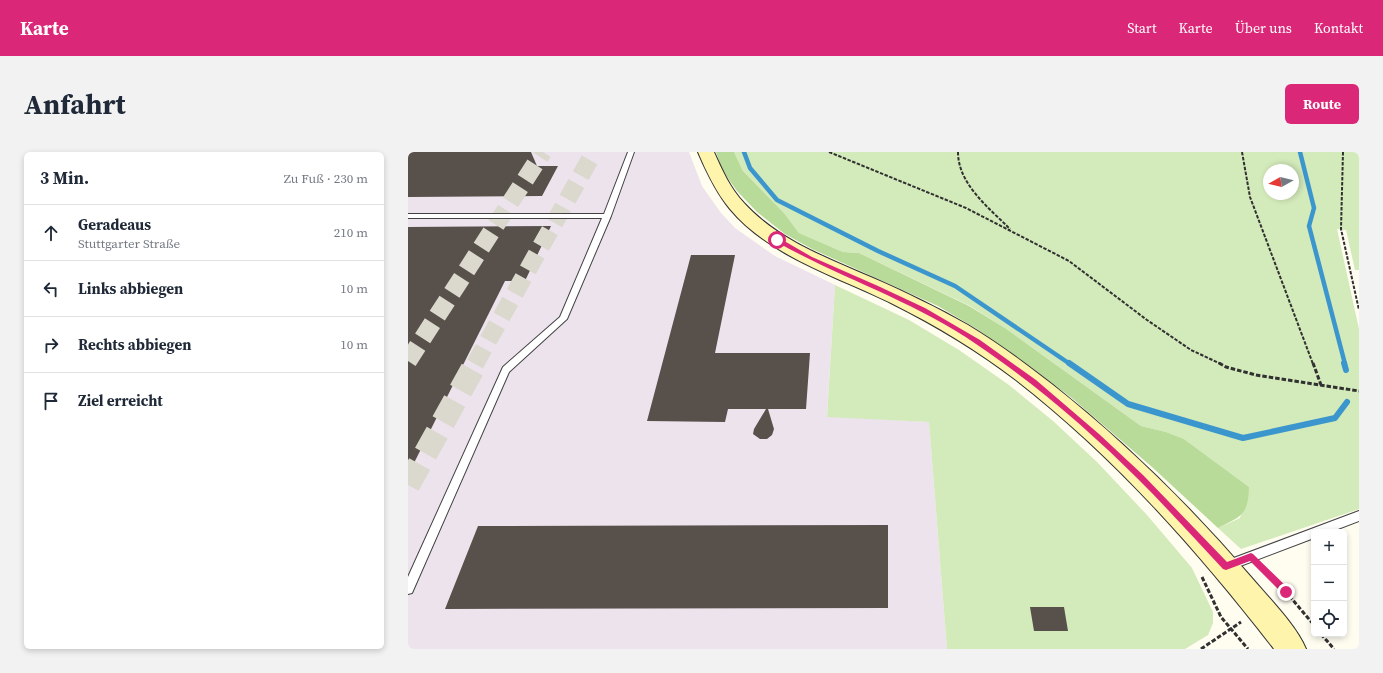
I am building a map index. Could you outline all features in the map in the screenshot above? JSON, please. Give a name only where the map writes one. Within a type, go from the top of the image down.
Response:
[{"type":"main road","points":[[706,152],[715,175],[729,197],[748,217],[777,240],[810,259],[883,290],[971,337],[1034,382],[1097,436],[1141,477],[1214,571],[1292,649]]},
{"type":"lane","points":[[408,589],[506,370],[563,319],[607,216],[631,152]]},
{"type":"lane","points":[[408,216],[607,216]]},
{"type":"lane","points":[[1323,529],[1359,516]]},
{"type":"lane","points":[[1214,571],[1311,534]]},
{"type":"path","points":[[828,152],[876,170],[966,208],[1069,260],[1147,320],[1191,350],[1226,367],[1256,375],[1359,391]]},
{"type":"path","points":[[958,152],[958,164],[966,181],[1012,231]]},
{"type":"path","points":[[1242,152],[1250,197],[1321,385]]},
{"type":"path","points":[[1344,152],[1341,228],[1359,310]]},
{"type":"path","points":[[1251,557],[1286,592],[1311,621]]},
{"type":"path","points":[[1214,571],[1221,617],[1248,649]]},
{"type":"path","points":[[1324,637],[1334,649]]},
{"type":"shaded area","points":[[408,152],[689,152],[702,186],[721,213],[735,228],[775,256],[835,285],[827,416],[929,422],[947,649],[408,649]]},
{"type":"green space","points":[[716,152],[734,152],[743,171],[784,213],[799,233],[843,252],[859,253],[969,306],[1005,328],[1141,426],[1166,432],[1184,439],[1249,487],[1247,504],[1242,514],[1218,528],[1152,467],[1073,399],[977,329],[938,306],[812,249],[785,234],[757,212],[737,191],[722,170]]},
{"type":"green space","points":[[734,152],[1359,152],[1359,270],[1355,270],[1346,230],[1337,229],[1359,329],[1359,509],[1241,549],[1218,528],[1240,518],[1249,487],[1184,439],[1166,432],[1141,426],[1005,328],[970,306],[859,253],[843,252],[799,233],[784,213],[743,171]]},
{"type":"green space","points":[[835,285],[909,320],[959,350],[1009,385],[1053,421],[1097,462],[1147,515],[1192,568],[1213,612],[1213,623],[1208,635],[1185,649],[947,649],[929,422],[827,417]]},
{"type":"building","points":[[408,152],[531,152],[537,166],[558,166],[542,196],[408,197]]},
{"type":"building","points":[[551,226],[525,281],[505,281],[408,475],[408,227]]},
{"type":"building","points":[[691,255],[735,255],[715,353],[810,353],[806,409],[768,409],[774,429],[772,435],[767,439],[760,439],[753,434],[754,429],[766,409],[728,409],[725,422],[647,421]]},
{"type":"building","points":[[888,525],[888,608],[445,609],[478,526]]},
{"type":"building","points":[[1030,607],[1064,607],[1068,631],[1034,631]]},
{"type":"waterway","points":[[744,152],[750,168],[777,200],[878,251],[955,286],[1070,364]]},
{"type":"waterway","points":[[1300,152],[1314,208],[1309,226],[1345,364]]},
{"type":"waterway","points":[[1069,363],[1128,404],[1243,438],[1335,418],[1347,402]]},
{"type":"waterway","points":[[1344,363],[1346,370]]},
{"type":"tunnel","points":[[408,361],[543,152]]},
{"type":"tunnel","points":[[475,364],[594,152]]},
{"type":"tunnel","points":[[408,485],[476,363]]},
{"type":"route","points":[[777,240],[810,259],[876,287],[922,310],[978,341],[1034,382],[1097,436],[1141,477],[1226,566],[1251,557],[1286,592]]}]
